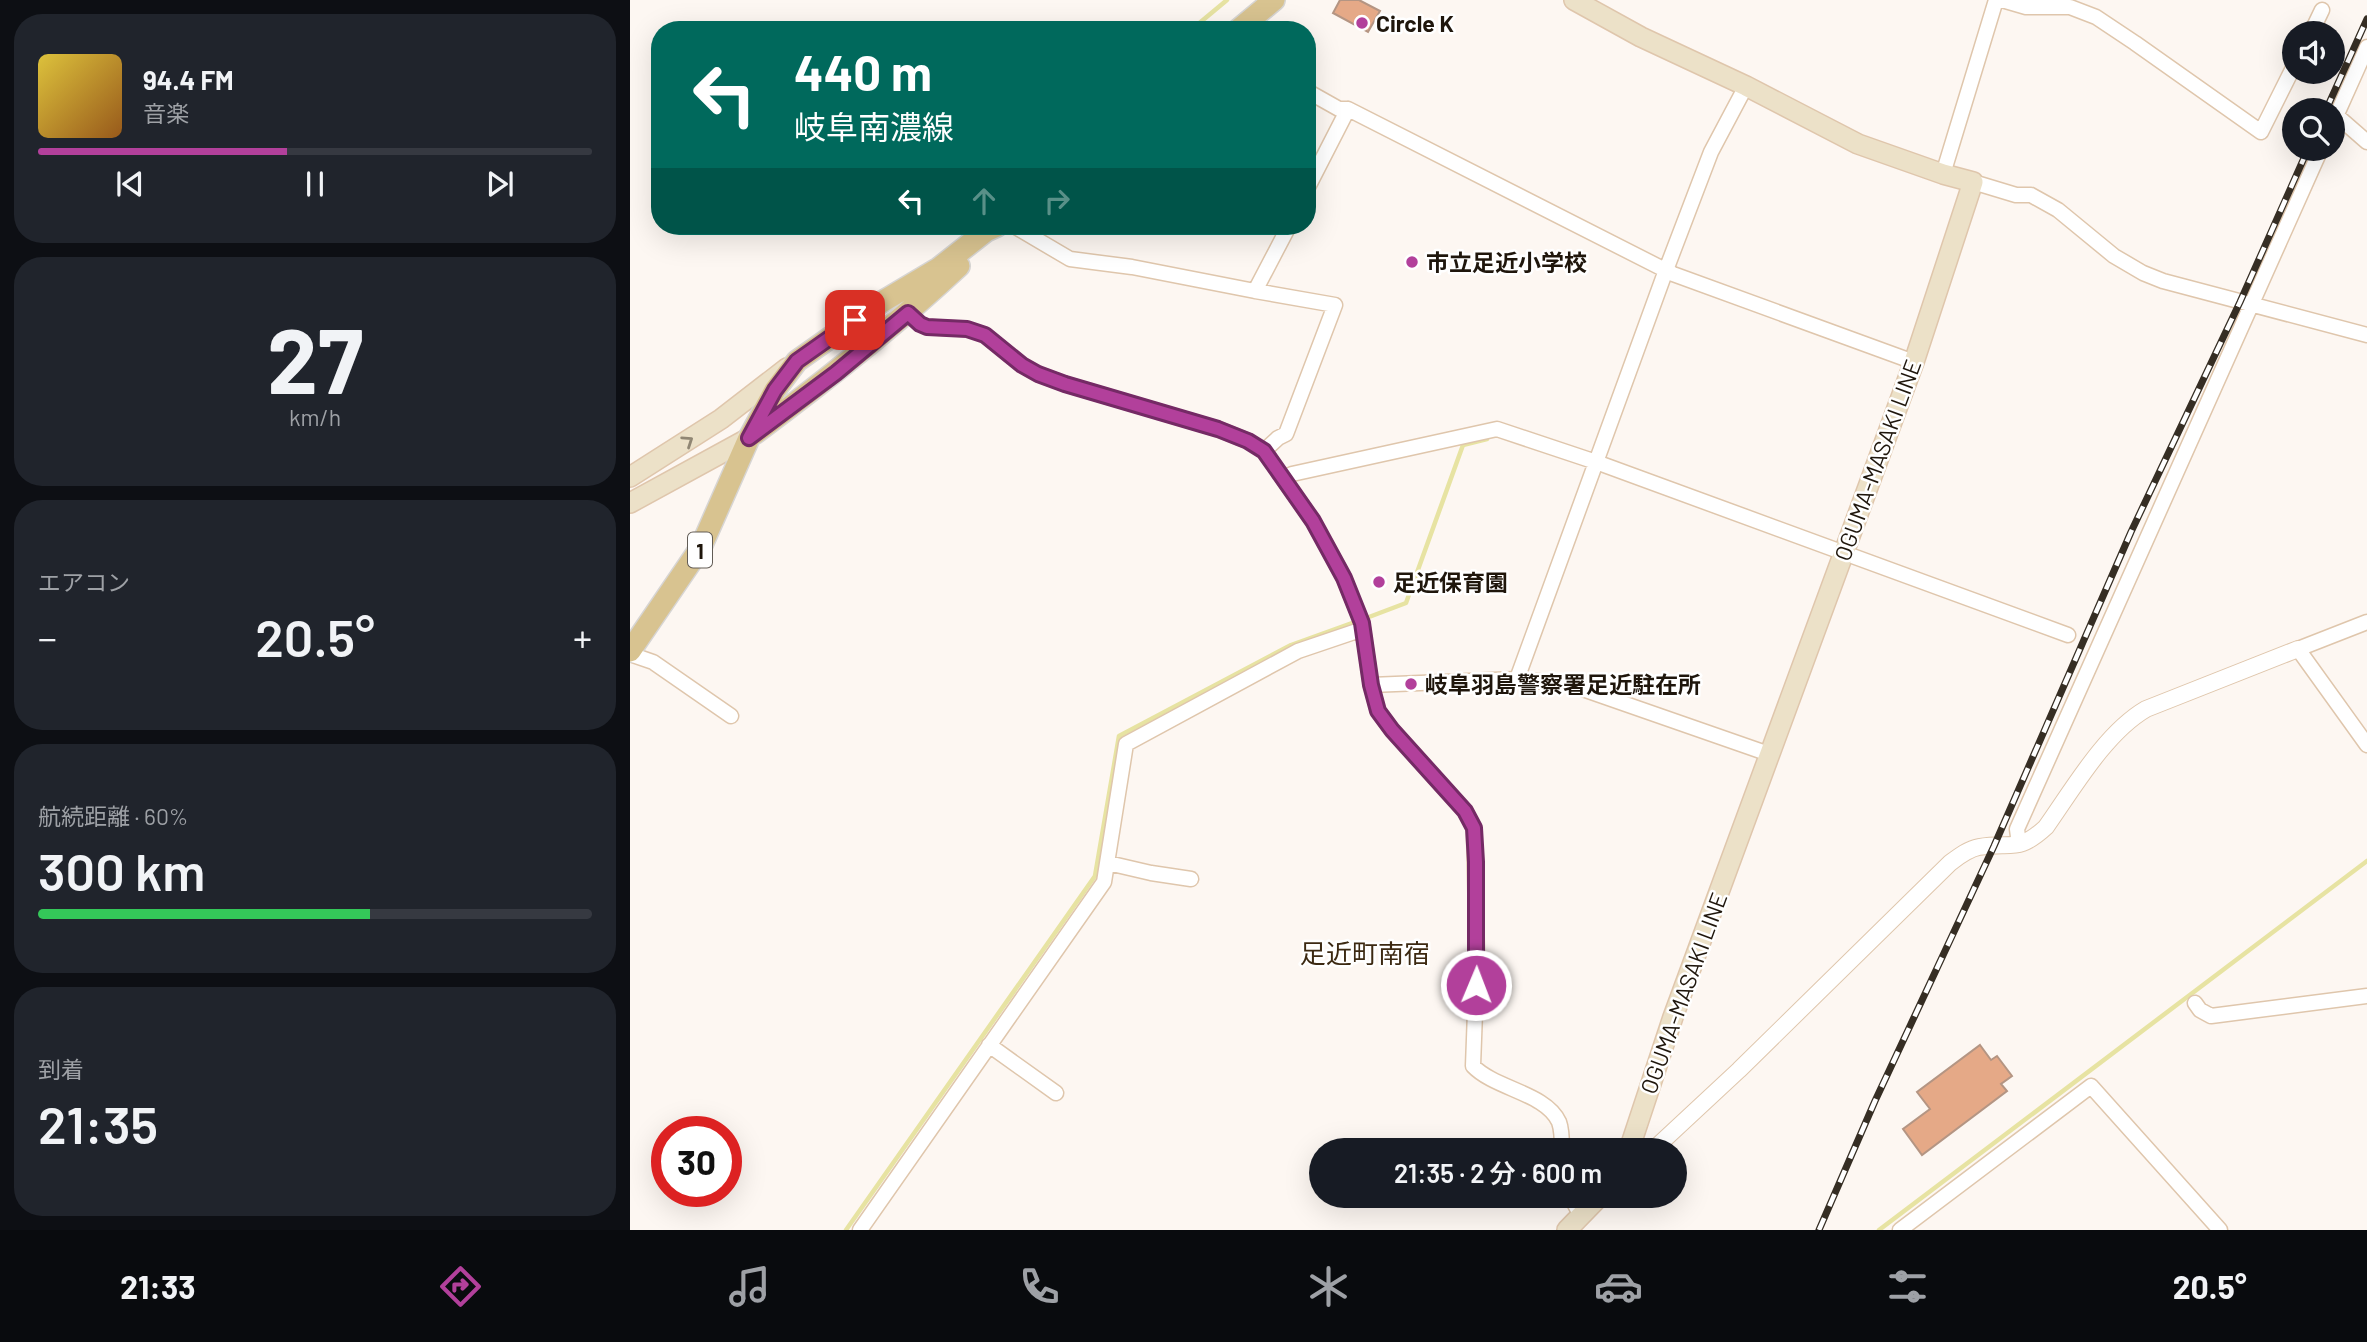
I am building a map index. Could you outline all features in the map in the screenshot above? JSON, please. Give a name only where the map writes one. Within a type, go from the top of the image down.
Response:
[{"type":"main road","points":[[1249,21],[1274,0]]},
{"type":"main road","points":[[1574,0],[1642,37],[1746,86],[1858,144],[1973,182]]},
{"type":"main road","name":"OGUMA-MASAKI LINE","points":[[1633,1138],[1669,1029],[1913,362],[1973,182]]},
{"type":"main road","name":"1","points":[[630,652],[701,547],[749,438],[775,390],[797,361],[875,306],[939,268],[981,235]]},
{"type":"main road","name":"1","points":[[749,438],[836,373],[908,313],[990,235]]},
{"type":"main road","points":[[630,477],[721,419],[797,361]]},
{"type":"main road","points":[[630,503],[749,438]]},
{"type":"main road","points":[[1567,1230],[1589,1208]]},
{"type":"street","points":[[1943,174],[1996,0]]},
{"type":"street","points":[[2002,0],[2026,7],[2070,7],[2096,18],[2261,132],[2285,84]]},
{"type":"street","points":[[2317,21],[2322,10]]},
{"type":"street","points":[[2344,98],[2367,47]]},
{"type":"street","points":[[1517,679],[1711,152],[1746,86]]},
{"type":"street","points":[[1316,96],[1339,109],[1348,109],[1666,270],[1913,362]]},
{"type":"street","points":[[1316,171],[1348,109]]},
{"type":"street","points":[[2345,127],[2367,142]]},
{"type":"street","points":[[2019,844],[2017,829],[2316,161]]},
{"type":"street","points":[[1973,182],[2016,195],[2031,195],[2058,210],[2114,256],[2143,273],[2176,285],[2367,335]]},
{"type":"street","points":[[1029,235],[1070,259],[1132,267],[1335,305],[1286,434],[1264,451]]},
{"type":"street","points":[[1255,291],[1284,235]]},
{"type":"street","points":[[908,313],[927,327],[967,329],[985,335],[1022,365],[1038,374],[1218,429],[1248,441],[1264,451],[1313,521],[1348,590],[1363,629],[1371,685],[1378,711],[1465,811],[1474,828],[1477,958],[1473,1066],[1482,1075],[1546,1106],[1560,1123],[1561,1138]]},
{"type":"street","points":[[1284,478],[1292,474],[1497,429],[1596,462],[2068,635]]},
{"type":"street","points":[[1666,1138],[1950,863],[1976,847],[2028,842],[2046,827],[2099,753],[2130,718],[2146,709],[2367,622]]},
{"type":"street","points":[[860,1230],[1104,882],[1126,744],[1297,651],[1363,629]]},
{"type":"street","points":[[2298,649],[2367,745]]},
{"type":"street","points":[[630,652],[653,662],[731,716]]},
{"type":"street","points":[[1371,685],[1517,679],[1568,684],[1769,754]]},
{"type":"street","points":[[1108,863],[1191,879]]},
{"type":"street","points":[[2195,1003],[2200,1010],[2211,1016],[2367,996]]},
{"type":"street","points":[[989,1045],[1056,1093]]},
{"type":"street","points":[[1900,1230],[2091,1086],[2220,1230]]},
{"type":"street","points":[[1577,1208],[1581,1216]]},
{"type":"building","name":"Circle K","points":[[1340,0],[1359,0],[1380,11],[1368,32],[1333,13]]},
{"type":"building","points":[[1980,1045],[1991,1060],[1997,1056],[2012,1076],[2001,1084],[2007,1091],[1922,1155],[1903,1129],[1930,1109],[1917,1092]]},
{"type":"waterway","points":[[1202,21],[1227,0]]},
{"type":"waterway","points":[[1369,617],[1406,603],[1463,445],[1487,439]]},
{"type":"waterway","points":[[846,1230],[1095,876],[1119,736],[1291,645],[1352,623]]},
{"type":"waterway","points":[[1879,1230],[2367,861]]},
{"type":"railway","points":[[2331,98],[2367,19]]},
{"type":"railway","points":[[1819,1230],[1875,1101],[1994,846],[2131,532],[2240,302],[2303,161]]},
{"type":"place","name":"Circle K","points":[[1362,23]]},
{"type":"place","name":"市立足近小学校","points":[[1412,262]]},
{"type":"place","name":"足近保育園","points":[[1379,582]]},
{"type":"place","name":"岐阜羽島警察署足近駐在所","points":[[1411,684]]},
{"type":"district","name":"足近町南宿","points":[[1365,952]]},
{"type":"route","points":[[855,320],[797,361],[775,390],[749,438],[836,373],[908,313],[927,327],[967,329],[985,335],[1007,354],[1038,374],[1218,429],[1248,441],[1264,451],[1313,521],[1344,578],[1362,623],[1371,685],[1378,711],[1465,811],[1474,828],[1476,985]]}]
